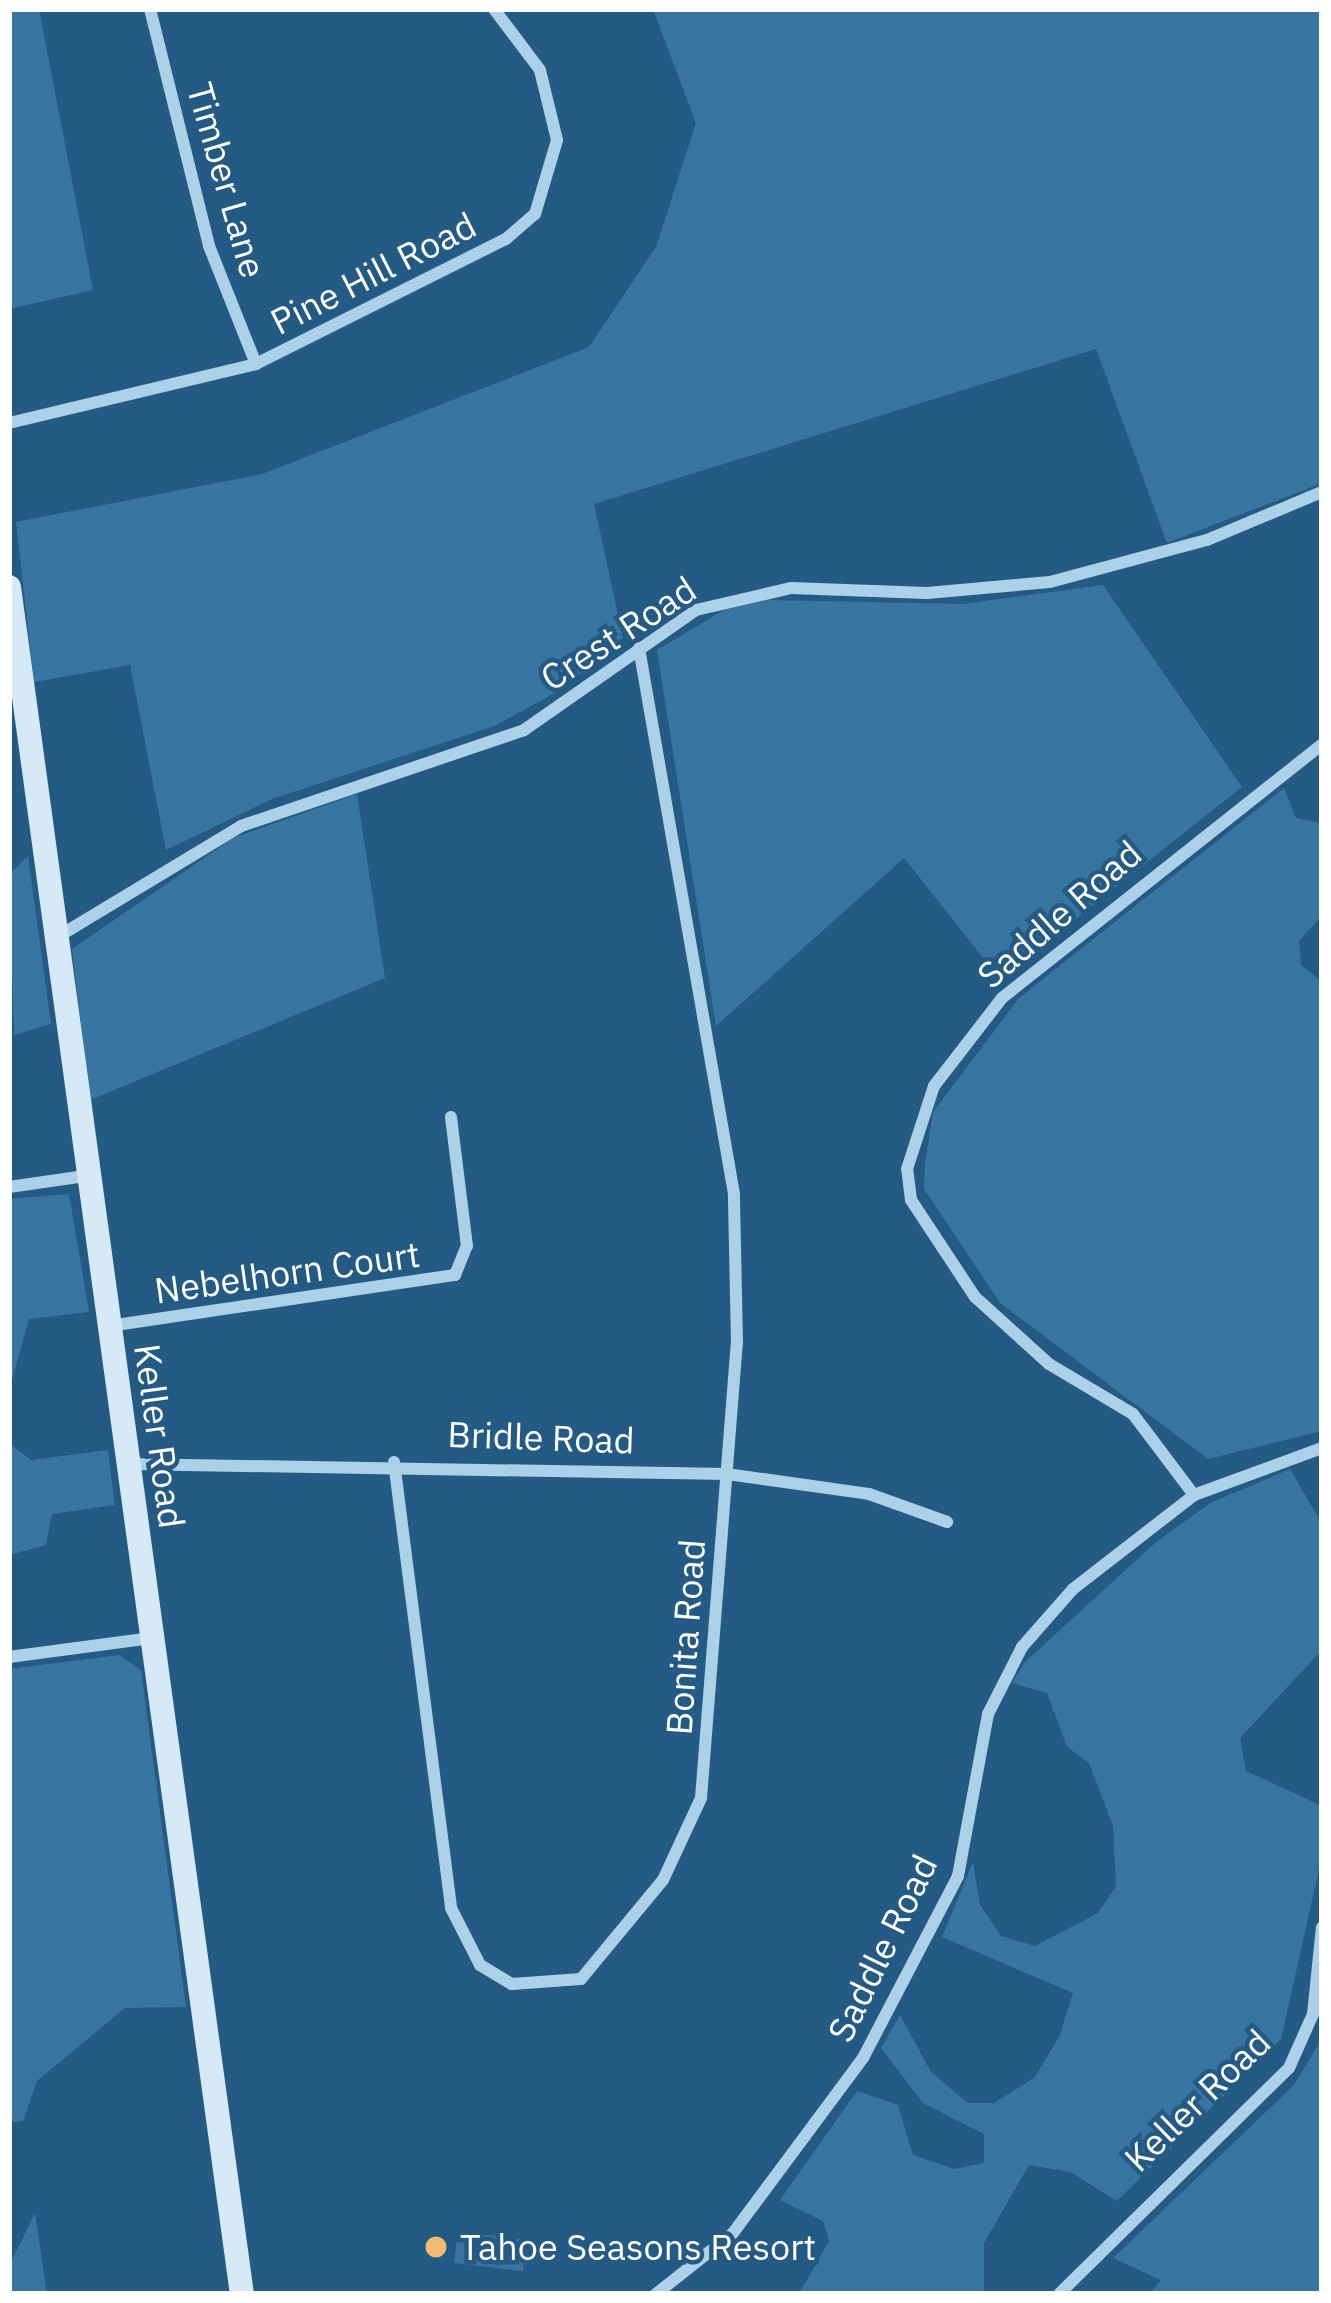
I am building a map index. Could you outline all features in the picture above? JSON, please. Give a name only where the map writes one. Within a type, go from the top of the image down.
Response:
[{"type":"street","name":"Timber Lane","points":[[150,9],[209,246],[256,364]]},
{"type":"street","name":"Pine Hill Road","points":[[9,423],[256,364],[506,239],[535,214],[554,173],[554,106],[494,9]]},
{"type":"street","name":"Crest Road","points":[[53,940],[241,826],[524,730],[639,648],[740,595],[1050,582],[1208,540],[1322,492]]},
{"type":"street","name":"Keller Road","points":[[10,599],[53,940],[242,2294]]},
{"type":"street","name":"Bonita Road","points":[[394,1462],[451,1908],[481,1965],[548,1987],[607,1957],[688,1835],[708,1731],[727,1474],[734,1194],[639,648]]},
{"type":"street","name":"Saddle Road","points":[[1194,1495],[1133,1414],[1048,1364],[975,1297],[911,1200],[907,1169],[934,1086],[1002,998],[1322,744]]},
{"type":"street","name":"Nebelhorn Court","points":[[108,1327],[455,1276],[467,1246],[451,1117]]},
{"type":"street","points":[[9,1187],[86,1176]]},
{"type":"street","name":"Saddle Road","points":[[656,2294],[733,2233],[863,2058],[958,1876],[988,1714],[1022,1646],[1073,1589],[1194,1495],[1322,1448]]},
{"type":"street","name":"Bridle Road","points":[[127,1465],[394,1462],[727,1474],[869,1494],[947,1522]]},
{"type":"street","points":[[9,1657],[152,1637]]},
{"type":"street","name":"Keller Road","points":[[1059,2294],[1289,2068],[1313,2014],[1322,1927]]},
{"type":"shaded area","points":[[9,9],[39,9],[93,290],[9,309]]},
{"type":"shaded area","points":[[653,9],[1322,9],[1322,483],[1167,543],[1096,349],[594,504],[623,638],[564,688],[494,726],[272,799],[166,850],[130,665],[34,682],[16,522],[262,474],[589,347],[656,247],[696,123]]},
{"type":"shaded area","points":[[1103,585],[1242,787],[1000,979],[904,858],[716,1026],[657,650],[724,610],[768,600],[963,604]]},
{"type":"shaded area","points":[[1284,788],[1296,818],[1322,823],[1322,916],[1299,941],[1301,965],[1322,982],[1322,1431],[1208,1459],[1000,1303],[924,1189],[925,1163],[933,1112],[1019,998]]},
{"type":"shaded area","points":[[357,794],[385,978],[90,1100],[72,949],[233,838]]},
{"type":"shaded area","points":[[28,856],[51,1024],[14,1035],[9,874]]},
{"type":"shaded area","points":[[69,1194],[89,1312],[29,1319],[9,1391],[9,1199]]},
{"type":"shaded area","points":[[9,1443],[31,1460],[108,1450],[115,1505],[52,1514],[46,1545],[9,1555]]},
{"type":"shaded area","points":[[1290,1469],[1322,1524],[1322,1650],[1240,1738],[1246,1771],[1322,1806],[1322,1856],[1281,2039],[1117,2201],[1070,2172],[1029,2165],[984,2243],[984,2294],[799,2294],[829,2241],[823,2221],[780,2200],[857,2091],[898,2105],[913,2155],[954,2169],[984,2163],[984,2134],[923,2103],[881,2048],[900,2015],[931,2072],[968,2103],[994,2103],[1034,2078],[1059,2037],[1073,1993],[942,1937],[973,1862],[980,1905],[1001,1936],[1035,1946],[1098,1913],[1116,1886],[1113,1826],[1089,1763],[1067,1747],[1047,1693],[1012,1683],[1025,1662],[1155,1543],[1210,1503]]},
{"type":"shaded area","points":[[119,1655],[141,1670],[186,2007],[125,2008],[37,2081],[23,2121],[9,2122],[9,1669]]},
{"type":"shaded area","points":[[1322,2038],[1322,2294],[1150,2294],[1161,2280],[1113,2258],[1294,2085]]},
{"type":"shaded area","points":[[35,2213],[47,2294],[9,2294],[9,2266]]},
{"type":"shaded area","points":[[458,2231],[527,2240],[523,2271],[454,2263]]},
{"type":"place","name":"Tahoe Seasons Resort","points":[[436,2247]]}]
